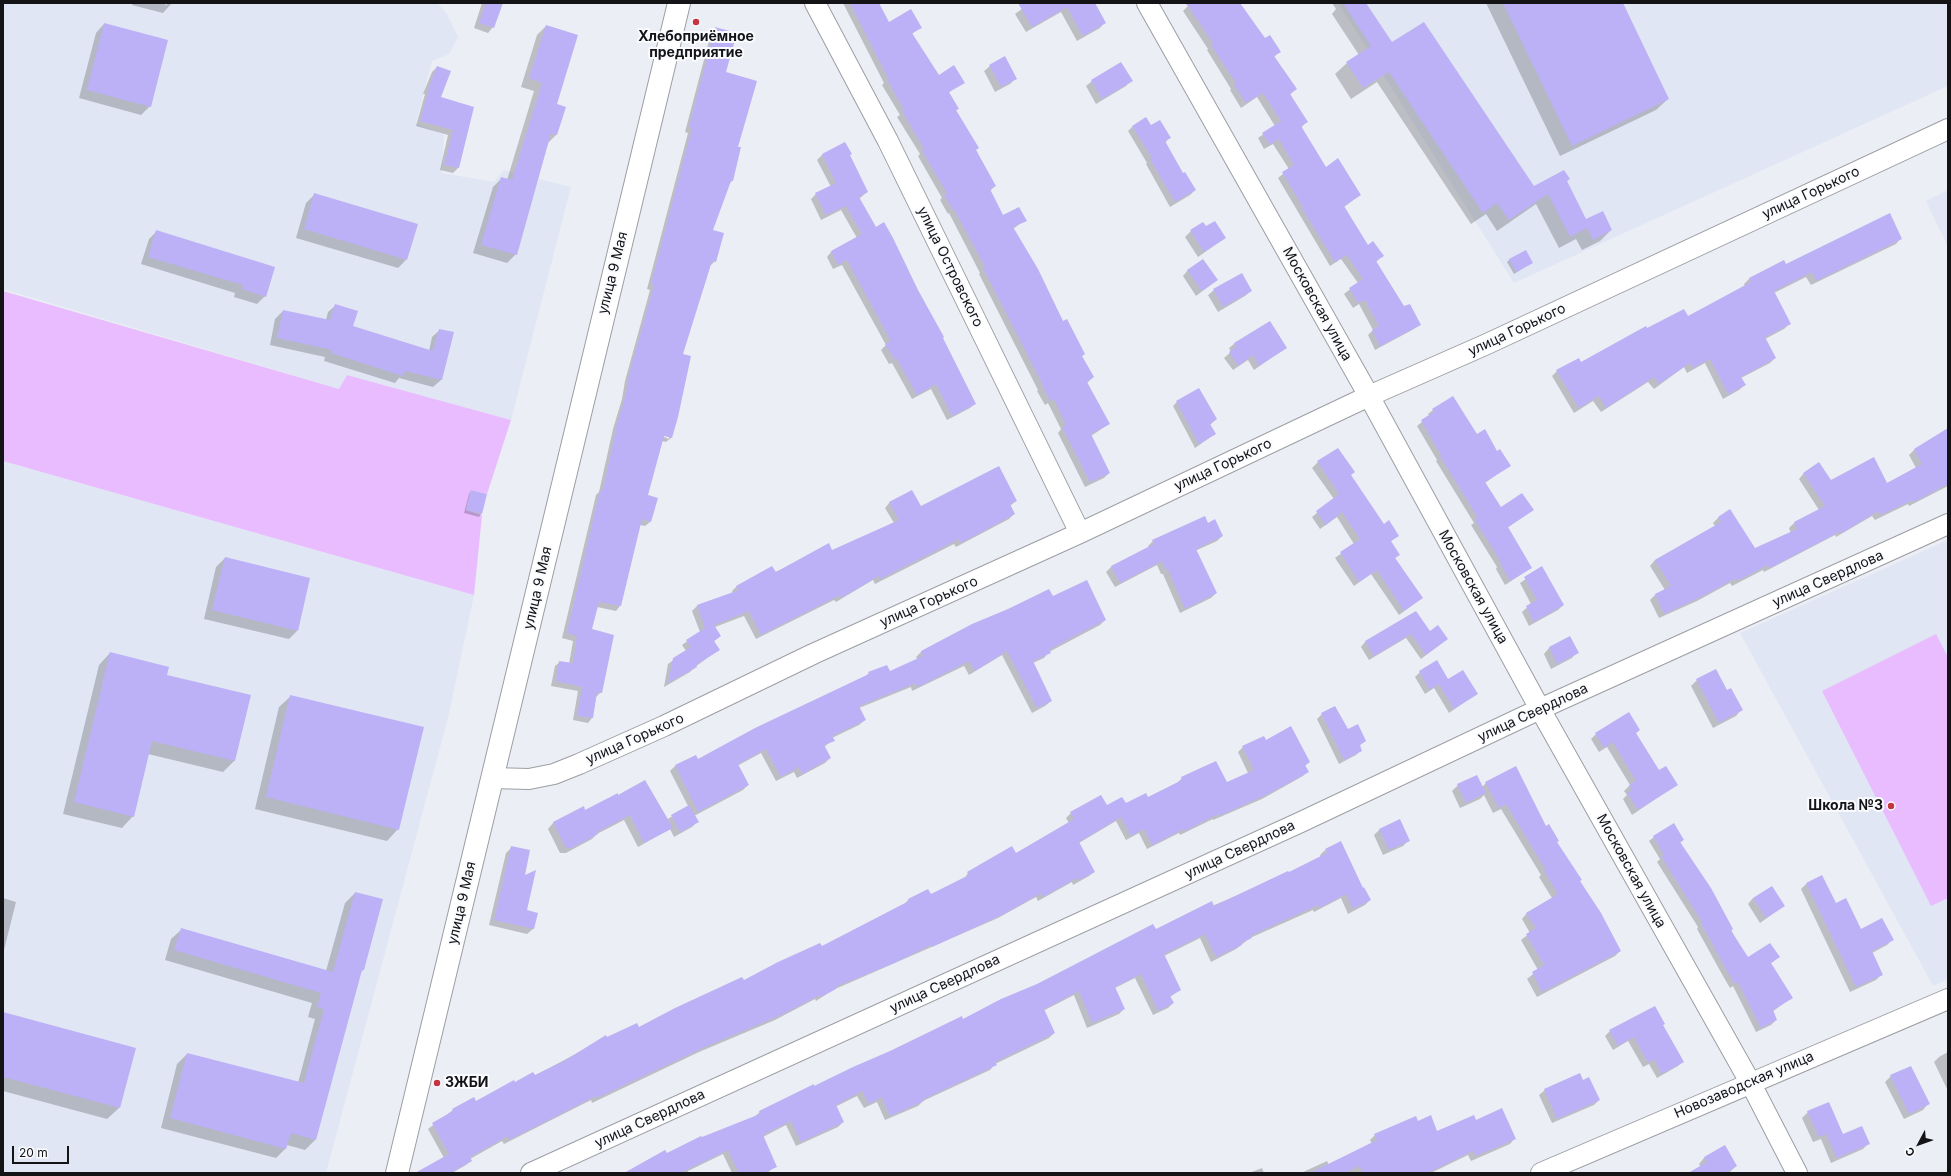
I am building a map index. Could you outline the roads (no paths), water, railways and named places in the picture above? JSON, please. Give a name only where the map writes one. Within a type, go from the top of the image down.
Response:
[{"type":"street","name":"улица 9 Мая","points":[[397,1173],[679,3]]},
{"type":"street","name":"улица Островского","points":[[815,3],[888,141],[1080,533]]},
{"type":"street","name":"Московская улица","points":[[1147,3],[1369,396],[1540,709],[1750,1082],[1797,1173]]},
{"type":"street","name":"улица Горького","points":[[492,778],[529,779],[554,774],[579,764],[664,726],[813,654],[1080,533],[1369,396],[1494,340],[1948,129]]},
{"type":"street","name":"улица Свердлова","points":[[531,1173],[1302,822],[1540,709],[1948,524]]},
{"type":"street","name":"Новозаводская улица","points":[[1541,1173],[1750,1082],[1948,999]]},
{"type":"place","name":"Хлебоприёмное предприятие","points":[[696,22]]},
{"type":"place","name":"Школа №3","points":[[1891,806]]},
{"type":"place","name":"ЗЖБИ","points":[[437,1083]]}]
